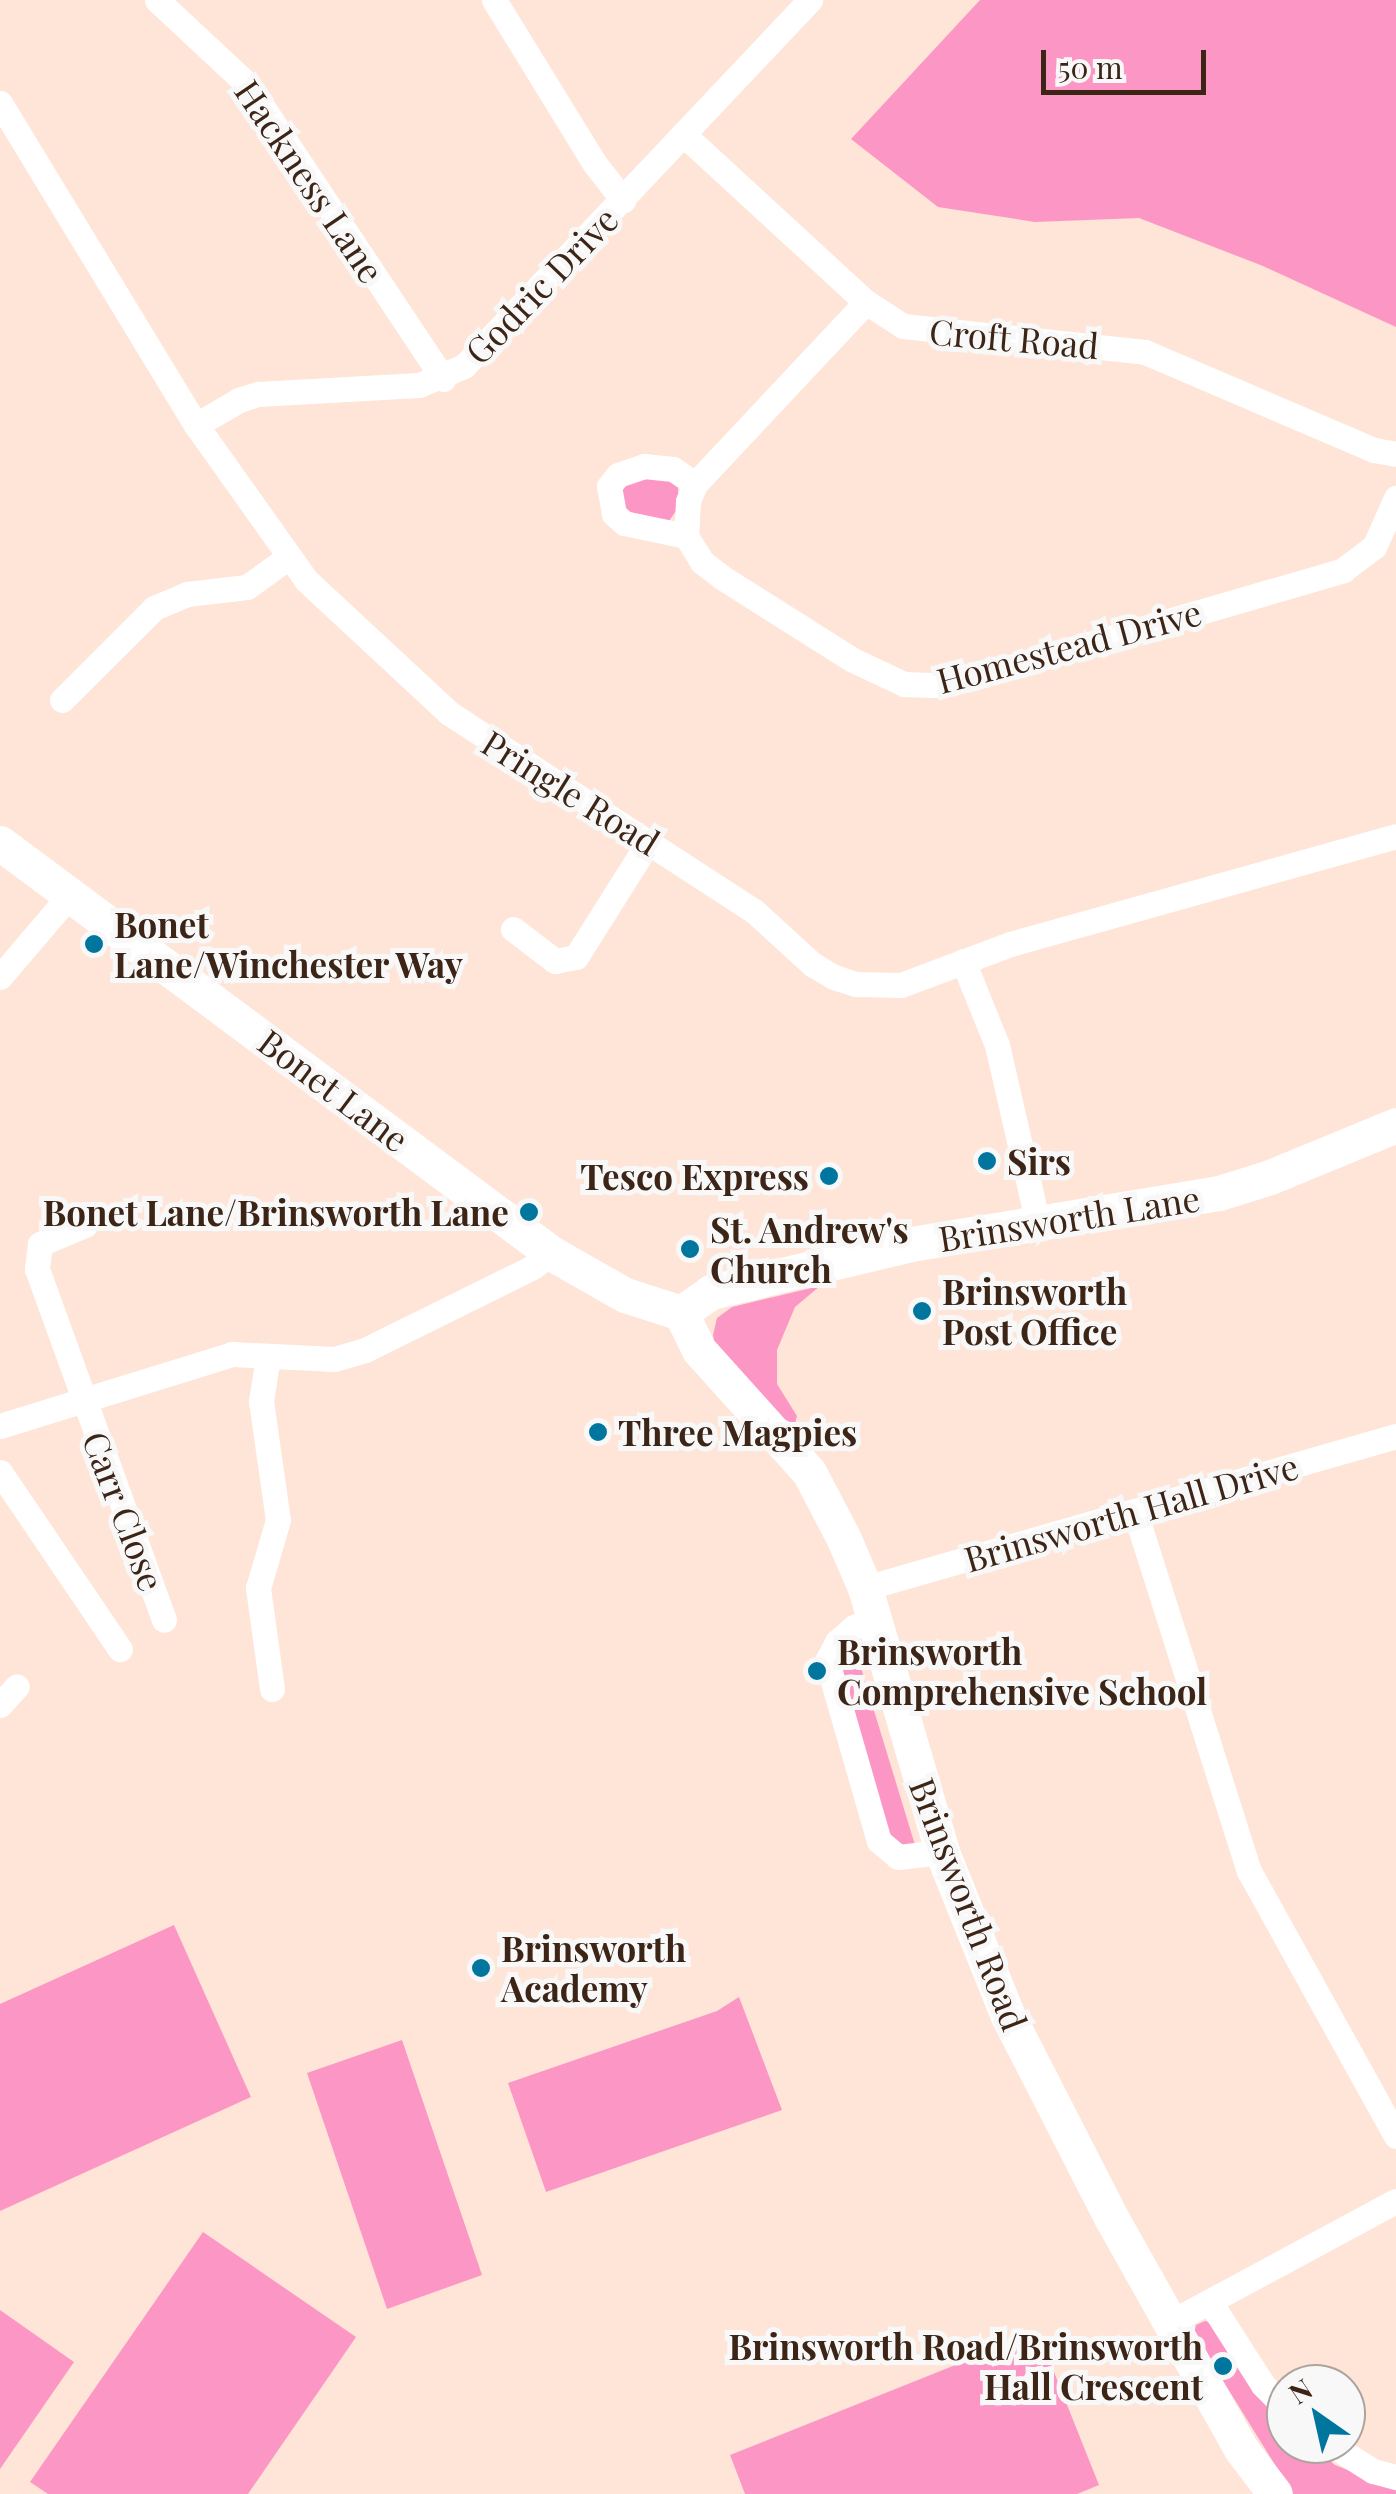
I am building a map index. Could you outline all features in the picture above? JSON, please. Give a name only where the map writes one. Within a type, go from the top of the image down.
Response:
[{"type":"main road","name":"Bonet Lane","points":[[0,843],[551,1254],[625,1295],[681,1313]]},
{"type":"main road","name":"Brinsworth Lane","points":[[681,1313],[711,1292],[1038,1220],[1219,1193],[1270,1177],[1396,1125]]},
{"type":"main road","name":"Brinsworth Road","points":[[681,1313],[699,1350],[808,1472],[869,1604],[942,1852],[1008,2016],[1241,2448],[1274,2494]]},
{"type":"street","name":"Hackness Lane","points":[[157,0],[248,85],[442,379]]},
{"type":"street","points":[[494,0],[595,164],[624,200]]},
{"type":"street","name":"Godric Drive","points":[[196,425],[258,394],[403,388],[442,379],[486,347],[810,0]]},
{"type":"street","name":"Pringle Road","points":[[0,104],[196,425],[287,558],[450,713],[754,911],[812,964],[834,978],[856,984],[901,985],[963,960],[1396,836]]},
{"type":"street","name":"Croft Road","points":[[683,134],[884,316],[923,332],[1145,352],[1374,450],[1396,454]]},
{"type":"street","points":[[695,484],[673,470],[644,466],[618,475],[609,486],[614,514],[624,524],[686,536],[688,501],[695,484],[866,302]]},
{"type":"street","name":"Homestead Drive","points":[[686,536],[702,562],[723,578],[851,658],[904,684],[940,686],[1343,570],[1374,546],[1396,498]]},
{"type":"street","points":[[62,700],[154,608],[187,594],[246,588],[287,558]]},
{"type":"street","points":[[512,930],[555,960],[576,956],[649,841]]},
{"type":"street","points":[[0,978],[68,897]]},
{"type":"street","points":[[963,960],[997,1045],[1038,1220]]},
{"type":"street","name":"Carr Close","points":[[85,1225],[40,1244],[36,1257],[44,1296],[164,1620]]},
{"type":"street","points":[[0,1426],[232,1354],[334,1359],[365,1350],[533,1267],[551,1254]]},
{"type":"street","points":[[268,1357],[261,1402],[278,1520],[258,1588],[272,1689]]},
{"type":"street","name":"Brinsworth Hall Drive","points":[[869,1604],[1135,1512],[1394,1443]]},
{"type":"street","points":[[0,1472],[120,1648]]},
{"type":"street","points":[[1135,1512],[1249,1871],[1396,2136]]},
{"type":"street","points":[[869,1604],[827,1661],[879,1841],[898,1857],[942,1852]]},
{"type":"street","points":[[1171,2322],[1396,2201]]},
{"type":"street","points":[[1210,2302],[1266,2390]]},
{"type":"street","points":[[1362,2464],[1396,2477]]},
{"type":"shaded area","points":[[980,0],[1396,0],[1396,327],[1263,266],[1139,218],[1035,222],[938,207],[851,139]]},
{"type":"shaded area","points":[[666,475],[678,484],[678,508],[669,521],[625,511],[621,483]]},
{"type":"shaded area","points":[[820,1286],[795,1307],[777,1350],[777,1384],[797,1416],[794,1427],[786,1427],[715,1348],[717,1318],[732,1307]]},
{"type":"shaded area","points":[[854,1645],[915,1845],[901,1845],[887,1834],[837,1670],[840,1653]]},
{"type":"shaded area","points":[[174,1925],[251,2097],[0,2211],[0,2004]]},
{"type":"shaded area","points":[[739,1997],[782,2110],[546,2192],[508,2083],[717,2011]]},
{"type":"shaded area","points":[[402,2040],[482,2275],[387,2309],[307,2073]]},
{"type":"shaded area","points":[[203,2232],[356,2337],[248,2494],[48,2494],[30,2482]]},
{"type":"shaded area","points":[[0,2310],[74,2362],[0,2469]]},
{"type":"shaded area","points":[[1213,2323],[1266,2402],[1266,2450],[1194,2334],[1196,2325]]},
{"type":"shaded area","points":[[1038,2332],[1099,2485],[1077,2494],[745,2494],[730,2455]]},
{"type":"shaded area","points":[[1274,2464],[1334,2464],[1396,2489],[1396,2494],[1293,2494]]},
{"type":"place","name":"Bonet Lane/Winchester Way","points":[[94,944]]},
{"type":"place","name":"Sirs","points":[[987,1161]]},
{"type":"place","name":"Tesco Express","points":[[829,1176]]},
{"type":"place","name":"Bonet Lane/Brinsworth Lane","points":[[529,1212]]},
{"type":"place","name":"St. Andrew's Church","points":[[690,1249]]},
{"type":"place","name":"Brinsworth Post Office","points":[[922,1311]]},
{"type":"place","name":"Three Magpies","points":[[598,1432]]},
{"type":"place","name":"Brinsworth Comprehensive School","points":[[817,1671]]},
{"type":"place","name":"Brinsworth Academy","points":[[481,1968]]},
{"type":"place","name":"Brinsworth Road/Brinsworth Hall Crescent","points":[[1223,2366]]}]
